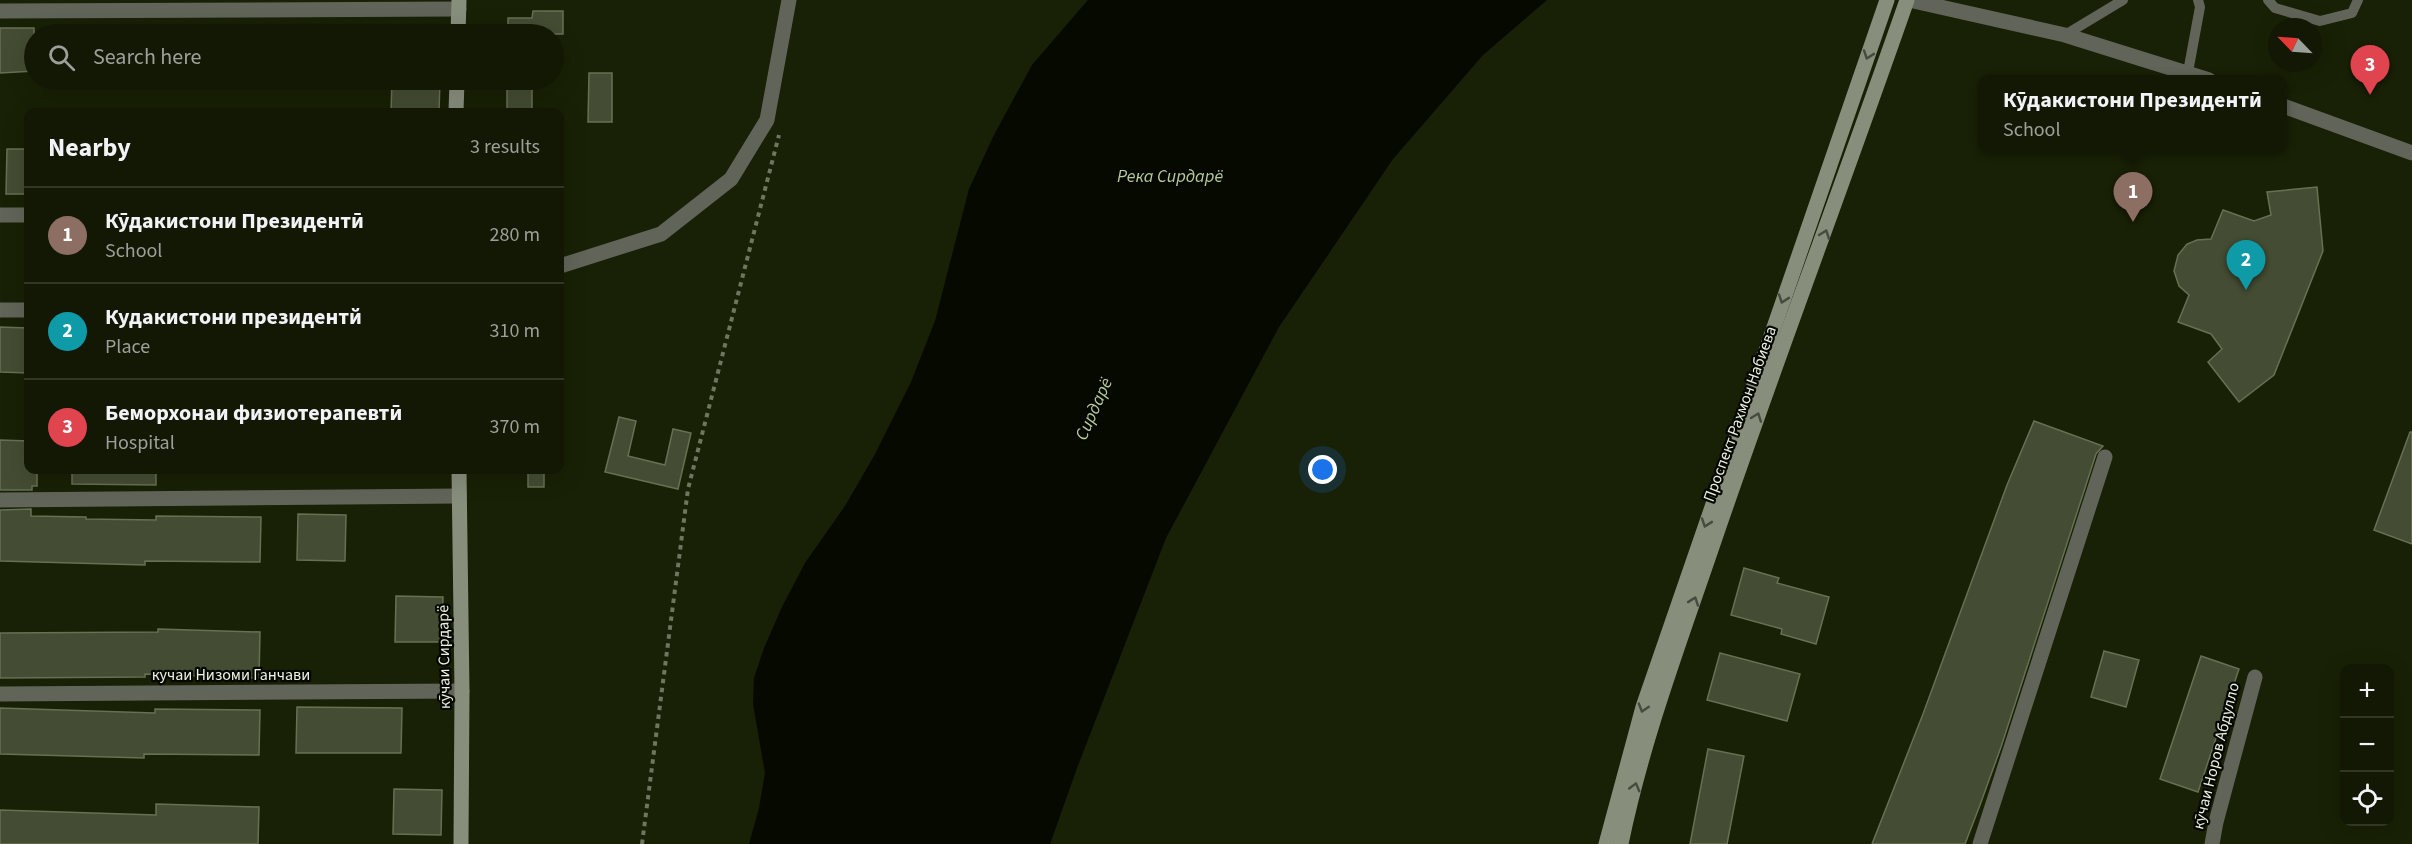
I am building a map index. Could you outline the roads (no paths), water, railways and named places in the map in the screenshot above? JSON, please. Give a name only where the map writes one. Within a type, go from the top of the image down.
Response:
[{"type":"main road","name":"Проспект Рахмон Набиева","points":[[1606,844],[1643,707],[1887,0]]},
{"type":"main road","name":"Проспект Рахмон Набиева","points":[[1621,844],[1657,708],[1751,433],[1908,0]]},
{"type":"main road","points":[[458,24],[459,4]]},
{"type":"main road","points":[[456,108],[457,90]]},
{"type":"main road","name":"кӯчаи Сирдарё","points":[[459,474],[462,691],[461,844]]},
{"type":"street","points":[[564,265],[661,234],[731,178],[767,120],[789,0]]},
{"type":"street","points":[[1908,0],[2065,35],[2196,75]]},
{"type":"street","points":[[0,11],[459,4]]},
{"type":"street","points":[[2287,107],[2412,153]]},
{"type":"street","points":[[0,215],[24,214]]},
{"type":"street","points":[[0,310],[24,310]]},
{"type":"street","points":[[1980,844],[2105,457]]},
{"type":"street","points":[[0,500],[459,496]]},
{"type":"street","name":"кӯчаи Норов Абдулло","points":[[2212,844],[2255,676]]},
{"type":"street","name":"кучаи Низоми Ганчави","points":[[0,694],[462,691]]},
{"type":"lane","points":[[2065,35],[2123,0]]},
{"type":"lane","points":[[2188,72],[2200,7],[2198,0]]},
{"type":"lane","points":[[2268,0],[2275,8],[2320,21],[2352,13],[2358,0]]},
{"type":"water","name":"Река Сирдарё","points":[[1088,0],[1547,0],[1483,55],[1393,159],[1279,327],[1166,538],[1050,844],[749,844],[759,808],[765,773],[753,704],[754,678],[764,648],[805,563],[845,506],[874,456],[911,382],[935,321],[969,189],[994,135],[1032,65]]},
{"type":"place","name":"Беморхонаи физиотерапевтӣ","points":[[2370,95]]},
{"type":"place","name":"Кӯдакистони Президентӣ","points":[[2133,222]]},
{"type":"place","name":"Кудакистони президентй","points":[[2246,290]]},
{"type":"water label","name":"Сирдарё","points":[[1094,409]]}]
